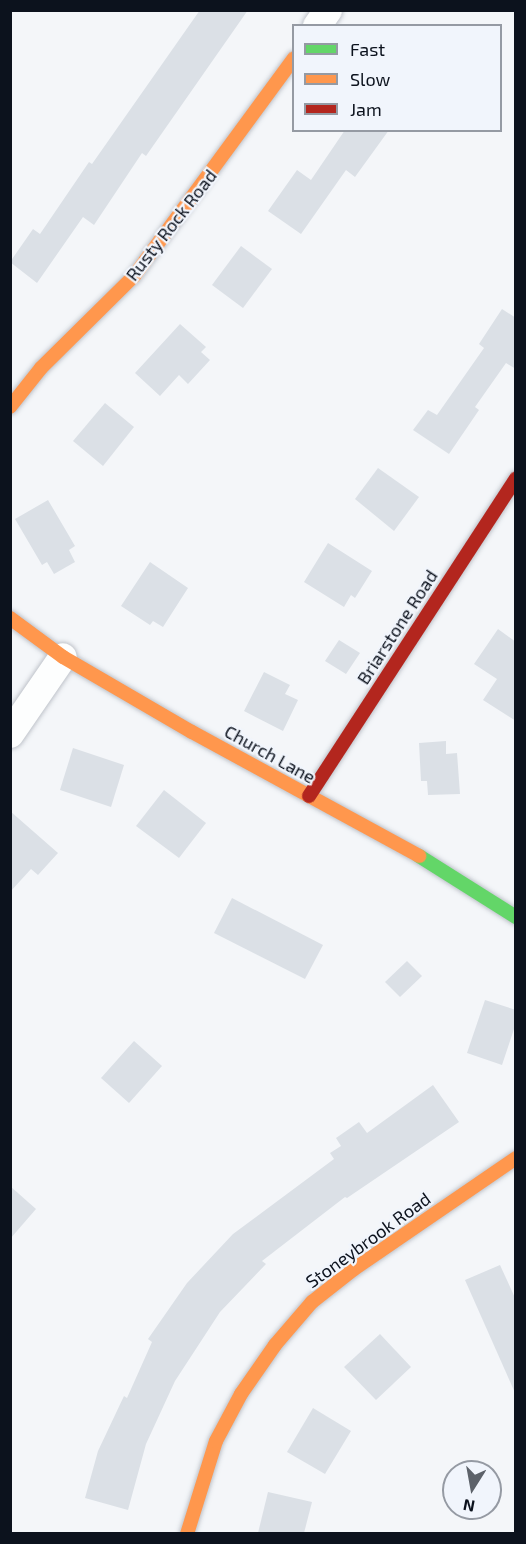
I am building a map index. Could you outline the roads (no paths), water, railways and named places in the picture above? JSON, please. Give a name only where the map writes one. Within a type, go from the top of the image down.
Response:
[{"type":"street","points":[[318,24],[328,10]]},
{"type":"street","name":"Rusty Rock Road","points":[[10,407],[41,368],[134,276],[165,237],[292,61]]},
{"type":"street","name":"Briarstone Road","points":[[309,796],[516,478]]},
{"type":"street","name":"Church Lane","points":[[10,618],[63,657],[429,861],[516,917]]},
{"type":"street","points":[[10,734],[63,657]]},
{"type":"street","name":"Stoneybrook Road","points":[[188,1533],[198,1493],[216,1442],[241,1394],[312,1302],[354,1269],[516,1158]]}]
